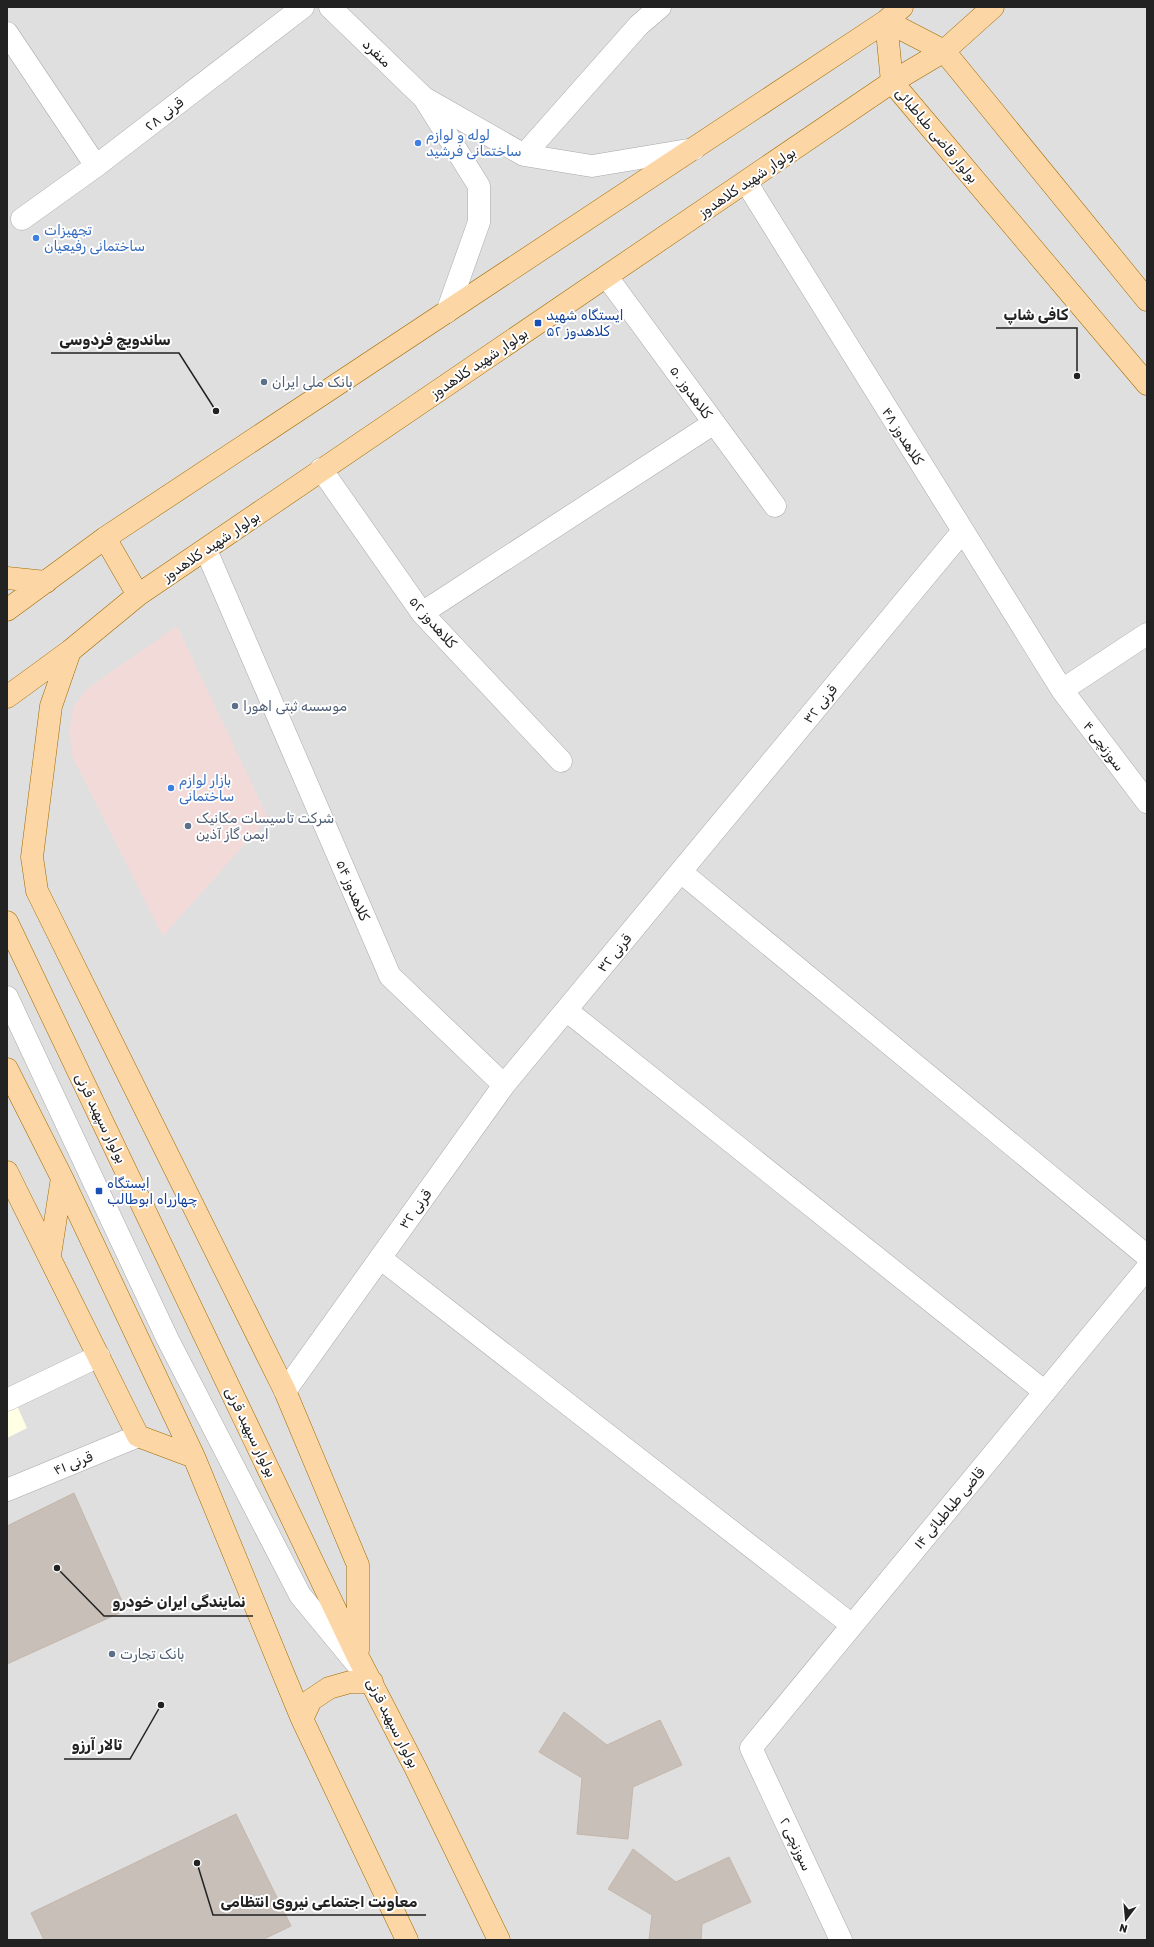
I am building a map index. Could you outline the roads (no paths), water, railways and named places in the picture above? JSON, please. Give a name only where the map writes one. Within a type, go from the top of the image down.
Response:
[{"type":"main road","name":"بولوار شهید کلاهدوز","points":[[7,697],[70,651],[138,595],[206,550],[321,469],[607,277],[892,82],[944,51],[993,7]]},
{"type":"main road","points":[[7,610],[105,538],[694,149],[894,14],[944,51],[1147,300]]},
{"type":"main road","name":"بولوار قاضی طباطبائی","points":[[894,14],[892,82],[1147,384]]},
{"type":"main road","points":[[105,538],[138,595]]},
{"type":"main road","points":[[7,578],[46,582]]},
{"type":"main road","points":[[70,651],[51,706],[32,857],[37,891],[285,1391],[358,1565],[358,1657]]},
{"type":"main road","name":"بولوار سپهبد قرنی","points":[[7,922],[358,1657],[372,1682],[499,1940]]},
{"type":"main road","points":[[7,1069],[62,1178],[194,1457],[302,1719],[407,1940]]},
{"type":"main road","points":[[7,1172],[50,1255],[138,1436],[194,1457]]},
{"type":"main road","points":[[50,1255],[62,1178]]},
{"type":"main road","points":[[302,1719],[311,1700],[329,1688],[350,1682],[372,1682]]},
{"type":"street","name":"قرنی ۲۸","points":[[22,219],[96,166],[303,7]]},
{"type":"street","name":"منفرد","points":[[330,7],[424,98]]},
{"type":"street","points":[[524,155],[638,25],[660,7]]},
{"type":"street","points":[[7,33],[96,166]]},
{"type":"street","points":[[424,98],[524,155],[592,166],[694,149]]},
{"type":"street","points":[[424,98],[479,186],[479,222],[447,312]]},
{"type":"street","name":"کلاهدوز ۴۸","points":[[746,182],[962,532],[1062,690]]},
{"type":"street","name":"کلاهدوز ۵۰","points":[[607,277],[775,506]]},
{"type":"street","points":[[422,613],[714,423]]},
{"type":"street","name":"کلاهدوز ۵۲","points":[[321,469],[422,613],[561,761]]},
{"type":"street","name":"قرنی ۳۲","points":[[285,1391],[504,1085],[962,532]]},
{"type":"street","name":"کلاهدوز ۵۴","points":[[206,550],[390,976],[504,1085]]},
{"type":"street","points":[[1062,690],[1147,634]]},
{"type":"street","name":"سوزنچی ۴","points":[[1062,690],[1147,802]]},
{"type":"street","points":[[681,872],[1147,1256]]},
{"type":"street","points":[[7,997],[168,1340],[300,1595],[372,1682]]},
{"type":"street","points":[[566,1010],[1045,1392]]},
{"type":"street","points":[[380,1258],[852,1625]]},
{"type":"street","name":"قاضی طباطبائی ۱۴","points":[[751,1748],[1147,1268]]},
{"type":"street","points":[[7,1400],[99,1356]]},
{"type":"street","name":"قرنی ۴۱","points":[[7,1490],[138,1436]]},
{"type":"street","name":"سوزنچی ۲","points":[[751,1748],[841,1940]]},
{"type":"place","name":"لوله و لوازم ساختمانی فرشید","points":[[418,143]]},
{"type":"place","name":"تجهیزات ساختمانی رفیعیان","points":[[36,238]]},
{"type":"place","name":"ایستگاه شهید کلاهدوز ۵۲","points":[[538,323]]},
{"type":"place","name":"کافی شاپ","points":[[1077,376]]},
{"type":"place","name":"بانک ملی ایران","points":[[264,382]]},
{"type":"place","name":"ساندویچ فردوسی","points":[[216,411]]},
{"type":"place","name":"موسسه ثبتی اهورا","points":[[235,706]]},
{"type":"place","name":"بازار لوازم ساختمانی","points":[[171,788]]},
{"type":"place","name":"شرکت تاسیسات مکانیک ایمن گاز آذین","points":[[188,826]]},
{"type":"place","name":"ایستگاه چهارراه ابوطالب","points":[[99,1191]]},
{"type":"place","name":"نمایندگی ایران خودرو","points":[[57,1568]]},
{"type":"place","name":"بانک تجارت","points":[[112,1654]]},
{"type":"place","name":"تالار آرزو","points":[[161,1705]]},
{"type":"place","name":"معاونت اجتماعی نیروی انتظامی","points":[[197,1863]]}]
